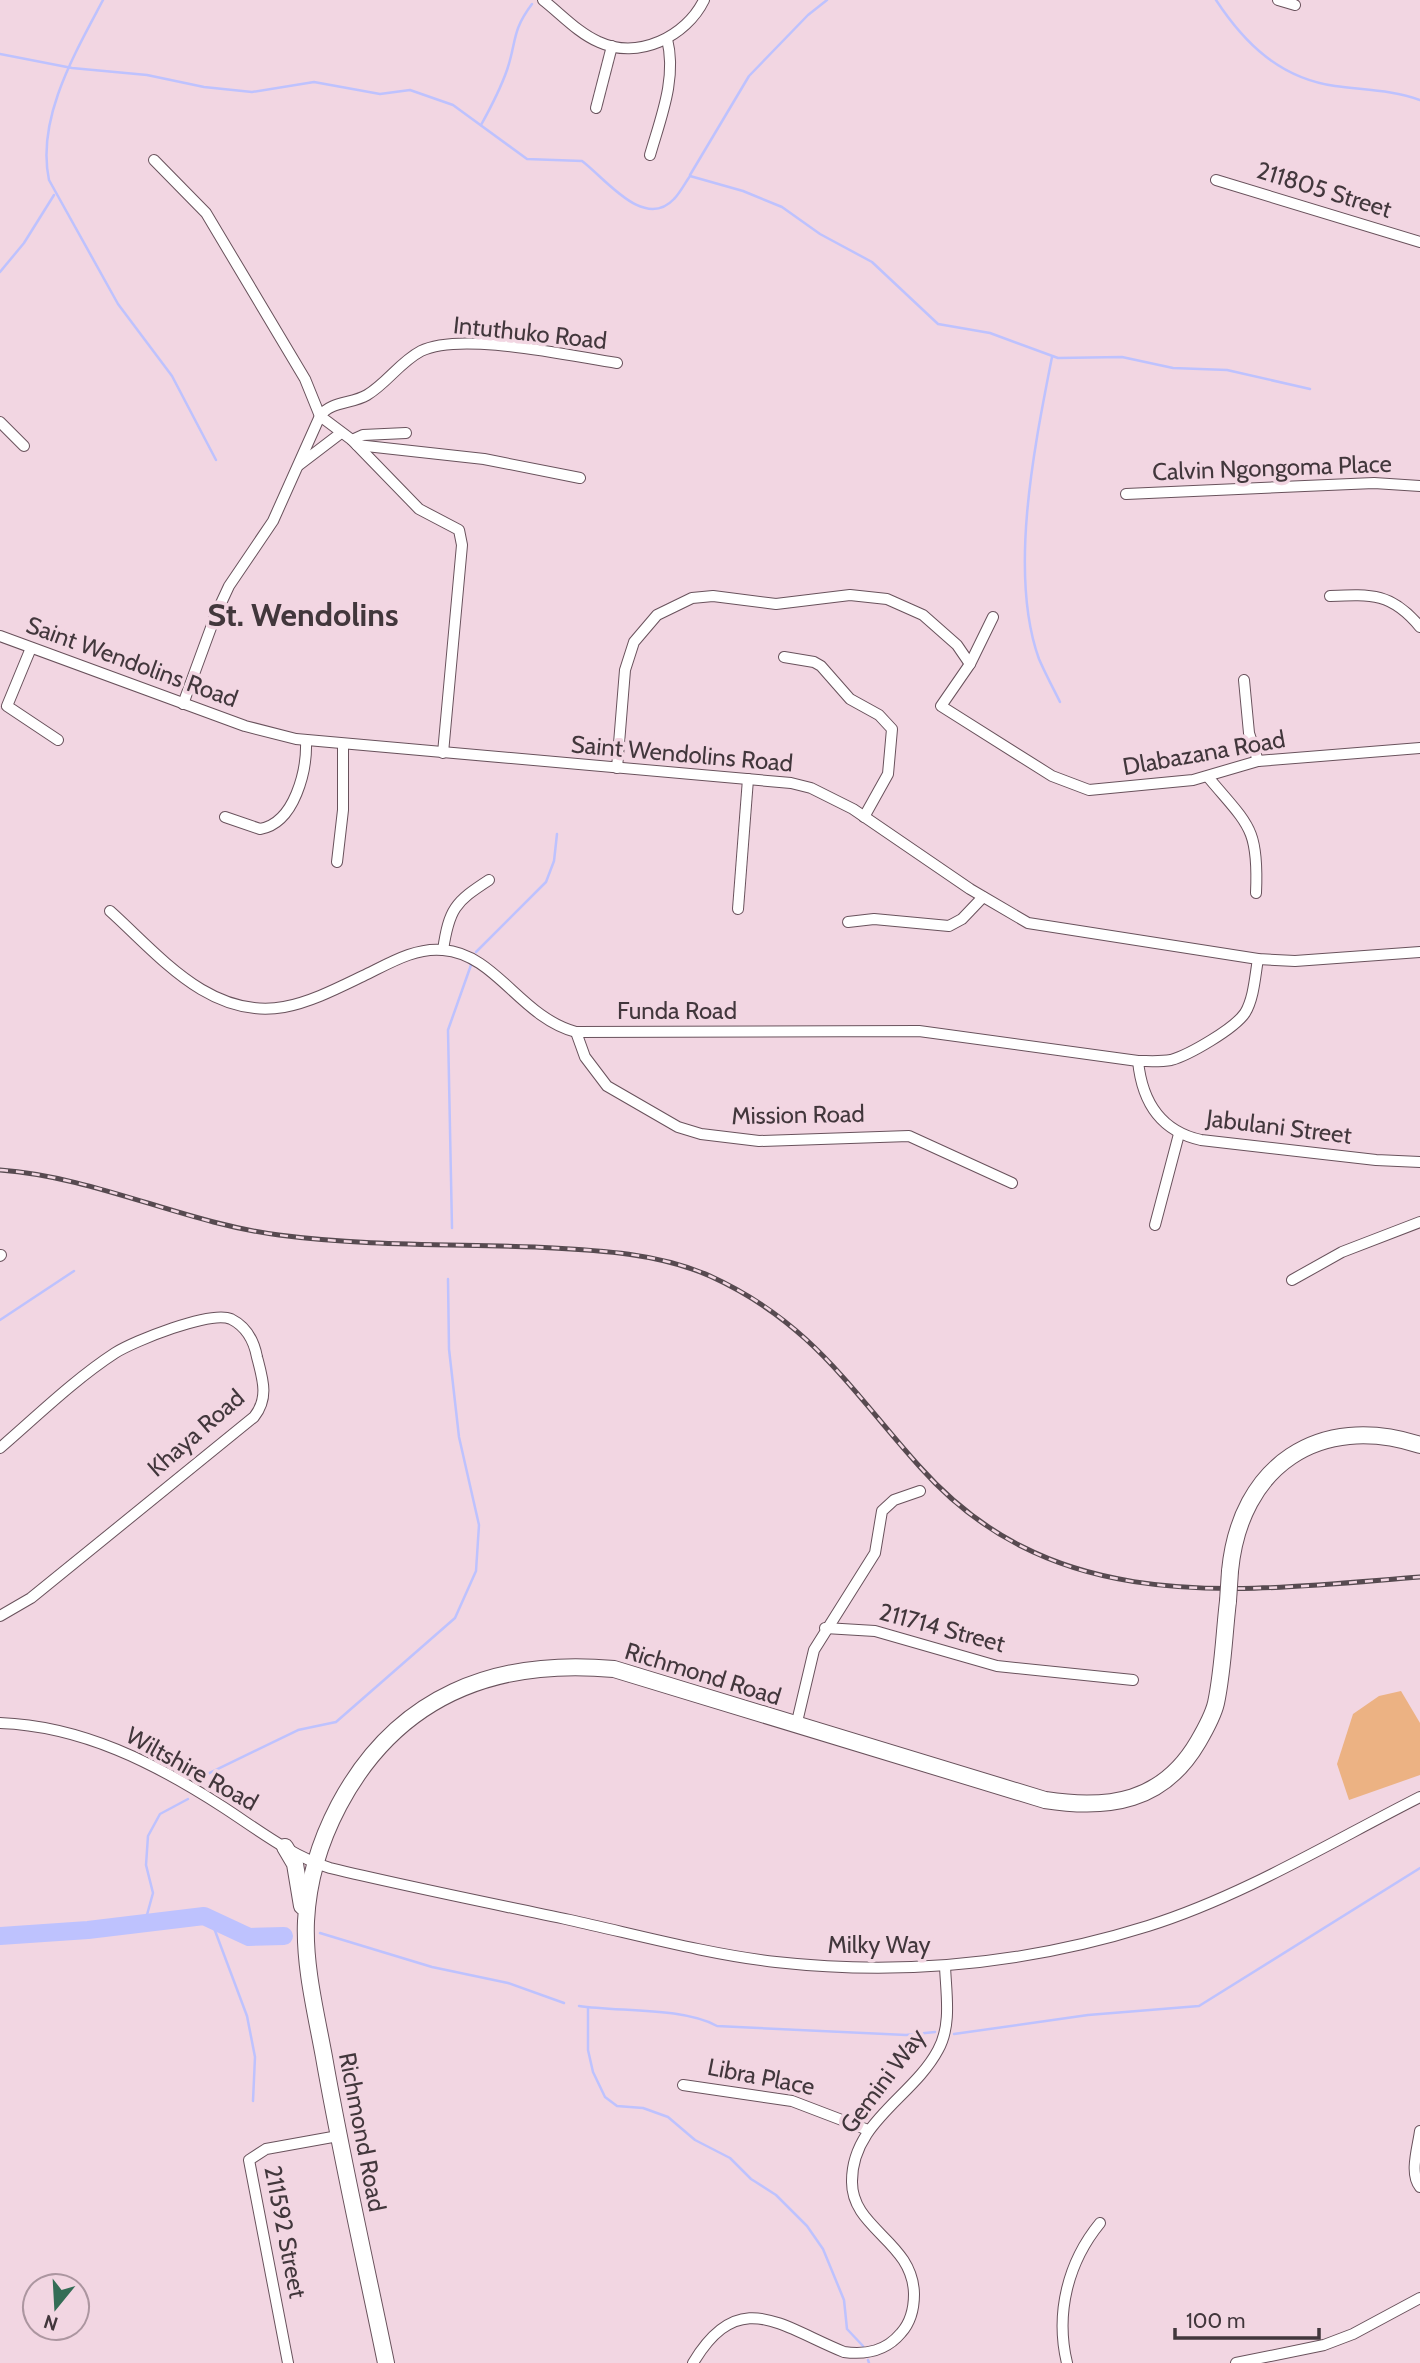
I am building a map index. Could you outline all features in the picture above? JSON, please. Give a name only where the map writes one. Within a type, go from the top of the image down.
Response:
[{"type":"highway","name":"Richmond Road","points":[[386,2363],[338,2136],[312,1987],[306,1922],[314,1863],[351,1783],[377,1748],[402,1723],[430,1703],[470,1684],[501,1675],[577,1666],[614,1669],[1045,1800],[1089,1805],[1124,1801],[1167,1779],[1193,1751],[1206,1729],[1216,1705],[1233,1543],[1244,1511],[1261,1483],[1282,1461],[1309,1445],[1357,1433],[1381,1434],[1420,1445]]},
{"type":"highway","points":[[285,1847],[295,1864],[306,1922]]},
{"type":"street","points":[[543,0],[584,34],[612,46],[642,47],[667,39],[692,18],[704,0]]},
{"type":"street","points":[[1278,0],[1295,5]]},
{"type":"street","points":[[650,155],[671,73],[672,56],[667,39]]},
{"type":"street","points":[[596,108],[612,46]]},
{"type":"street","points":[[154,160],[206,213],[305,379],[320,416],[354,442],[419,509],[457,528],[461,536],[443,753]]},
{"type":"street","name":"211805 Street","points":[[1216,180],[1420,242]]},
{"type":"street","name":"Intuthuko Road","points":[[320,416],[331,407],[370,394],[402,365],[434,346],[471,343],[617,363]]},
{"type":"street","points":[[183,704],[206,639],[229,586],[266,533],[320,416]]},
{"type":"street","points":[[0,422],[24,446]]},
{"type":"street","points":[[299,466],[341,433]]},
{"type":"street","points":[[354,442],[363,435],[407,433]]},
{"type":"street","points":[[354,442],[484,458],[580,478]]},
{"type":"street","name":"Calvin Ngongoma Place","points":[[1126,494],[1374,483],[1420,486]]},
{"type":"street","points":[[617,768],[627,660],[634,642],[657,615],[670,606],[702,596],[776,604],[807,602],[850,594],[887,599],[910,607],[942,630],[970,664],[993,617]]},
{"type":"street","points":[[1330,596],[1366,596],[1391,601],[1403,607],[1420,627]]},
{"type":"street","name":"Saint Wendolins Road","points":[[0,636],[245,726],[306,741],[748,779],[811,788],[864,817],[1009,915],[1051,929],[1258,959],[1295,961],[1420,951]]},
{"type":"street","points":[[31,648],[7,706],[58,740]]},
{"type":"street","points":[[784,657],[814,662],[821,666],[850,699],[879,715],[892,729],[888,774],[864,817]]},
{"type":"street","name":"Dlabazana Road","points":[[970,664],[941,706],[949,714],[1052,776],[1081,788],[1102,791],[1208,777],[1258,761],[1420,748]]},
{"type":"street","points":[[1244,680],[1252,746],[1258,761]]},
{"type":"street","points":[[225,817],[256,829],[265,829],[276,822],[286,810],[302,778],[307,761],[306,741]]},
{"type":"street","points":[[337,862],[343,810],[343,744]]},
{"type":"street","points":[[1208,777],[1251,830],[1257,863],[1256,893]]},
{"type":"street","points":[[738,909],[748,779]]},
{"type":"street","points":[[443,950],[448,921],[459,901],[489,880]]},
{"type":"street","points":[[848,922],[874,919],[949,926],[962,919],[983,897]]},
{"type":"street","name":"Funda Road","points":[[110,911],[201,991],[247,1007],[286,1007],[339,987],[409,955],[443,950],[482,964],[535,1013],[558,1027],[576,1032],[919,1031],[1138,1061],[1170,1060],[1184,1055],[1234,1024],[1245,1013],[1251,997],[1258,959]]},
{"type":"street","name":"Mission Road","points":[[576,1032],[585,1056],[607,1086],[678,1127],[715,1136],[759,1140],[909,1136],[1012,1183]]},
{"type":"street","name":"Jabulani Street","points":[[1138,1061],[1140,1082],[1152,1109],[1179,1134],[1228,1143],[1420,1162]]},
{"type":"street","points":[[1156,1225],[1179,1134]]},
{"type":"street","points":[[1292,1280],[1342,1252],[1420,1222]]},
{"type":"street","name":"Khaya Road","points":[[0,1448],[112,1355],[144,1338],[211,1318],[225,1318],[242,1326],[253,1342],[265,1393],[264,1402],[254,1417],[31,1598],[0,1616]]},
{"type":"street","points":[[796,1726],[810,1661],[825,1628],[875,1553],[882,1511],[894,1500],[920,1491]]},
{"type":"street","name":"211714 Street","points":[[825,1628],[876,1631],[997,1666],[1133,1680]]},
{"type":"street","name":"Wiltshire Road","points":[[0,1723],[69,1733],[119,1750],[175,1778],[314,1863]]},
{"type":"street","name":"Milky Way","points":[[314,1863],[656,1939],[773,1961],[856,1968],[945,1966],[1056,1951],[1196,1909],[1256,1882],[1420,1797]]},
{"type":"street","name":"Gemini Way","points":[[693,2363],[716,2331],[745,2318],[763,2317],[844,2352],[858,2354],[884,2348],[906,2327],[914,2298],[911,2271],[904,2258],[860,2211],[854,2199],[852,2166],[868,2130],[938,2050],[948,2014],[945,1966]]},
{"type":"street","name":"Libra Place","points":[[683,2085],[792,2101],[868,2130]]},
{"type":"street","points":[[1420,2132],[1415,2164],[1416,2182],[1420,2187]]},
{"type":"street","name":"211592 Street","points":[[288,2363],[249,2160],[265,2149],[338,2136]]},
{"type":"street","points":[[1067,2363],[1063,2333],[1064,2299],[1082,2246],[1100,2222]]},
{"type":"street","points":[[1236,2363],[1324,2345],[1353,2334],[1420,2298]]},
{"type":"shaded area","points":[[1401,1691],[1420,1723],[1420,1775],[1349,1800],[1337,1764],[1353,1714],[1379,1696]]},
{"type":"waterway","points":[[103,0],[70,64],[53,110],[46,157],[49,180],[118,304],[172,376],[216,460]]},
{"type":"waterway","points":[[690,175],[749,76],[808,15],[827,0]]},
{"type":"waterway","points":[[1216,0],[1239,31],[1266,57],[1297,75],[1315,82],[1389,92],[1420,100]]},
{"type":"waterway","points":[[481,125],[504,77],[521,22],[532,4]]},
{"type":"waterway","points":[[0,54],[72,68],[147,75],[204,87],[252,92],[314,82],[380,94],[410,90],[453,105],[527,159],[582,161],[613,189],[638,206],[650,209],[662,207],[676,197],[690,176],[743,191],[782,207],[820,234],[872,262],[938,324],[990,333],[1058,358],[1122,357],[1173,368],[1227,370],[1310,389]]},
{"type":"waterway","points":[[0,272],[24,243],[54,195]]},
{"type":"waterway","points":[[1052,357],[1032,468],[1025,549],[1030,625],[1039,659],[1060,702]]},
{"type":"waterway","points":[[476,952],[546,882],[554,861],[557,834]]},
{"type":"waterway","points":[[452,1228],[448,1030],[471,965]]},
{"type":"waterway","points":[[0,1320],[74,1271]]},
{"type":"waterway","points":[[203,1776],[298,1730],[336,1722],[455,1618],[476,1571],[479,1525],[459,1437],[449,1349],[448,1279]]},
{"type":"waterway","points":[[145,1922],[153,1893],[146,1865],[148,1836],[160,1814],[188,1799]]},
{"type":"waterway","points":[[954,2034],[1088,2015],[1199,2006],[1420,1868]]},
{"type":"waterway","points":[[0,1936],[88,1930],[204,1916],[249,1937],[284,1936]]},
{"type":"waterway","points":[[211,1920],[247,2016],[255,2057],[253,2101]]},
{"type":"waterway","points":[[320,1933],[432,1967],[508,1983],[564,2003]]},
{"type":"waterway","points":[[579,2006],[669,2013],[703,2020],[717,2026],[906,2035],[935,2032]]},
{"type":"waterway","points":[[588,2008],[588,2050],[593,2072],[605,2097],[617,2106],[643,2108],[668,2117],[695,2140],[730,2158],[751,2179],[776,2195],[807,2226],[823,2249],[844,2300],[847,2329],[863,2346]]},
{"type":"railway","points":[[0,1170],[71,1181],[209,1221],[279,1235],[375,1243],[579,1249],[646,1257],[689,1268],[745,1294],[776,1314],[827,1360],[920,1467],[973,1516],[1029,1550],[1090,1572],[1152,1584],[1217,1588],[1284,1587],[1420,1577]]},
{"type":"district","name":"St. Wendolins","points":[[303,615]]}]
